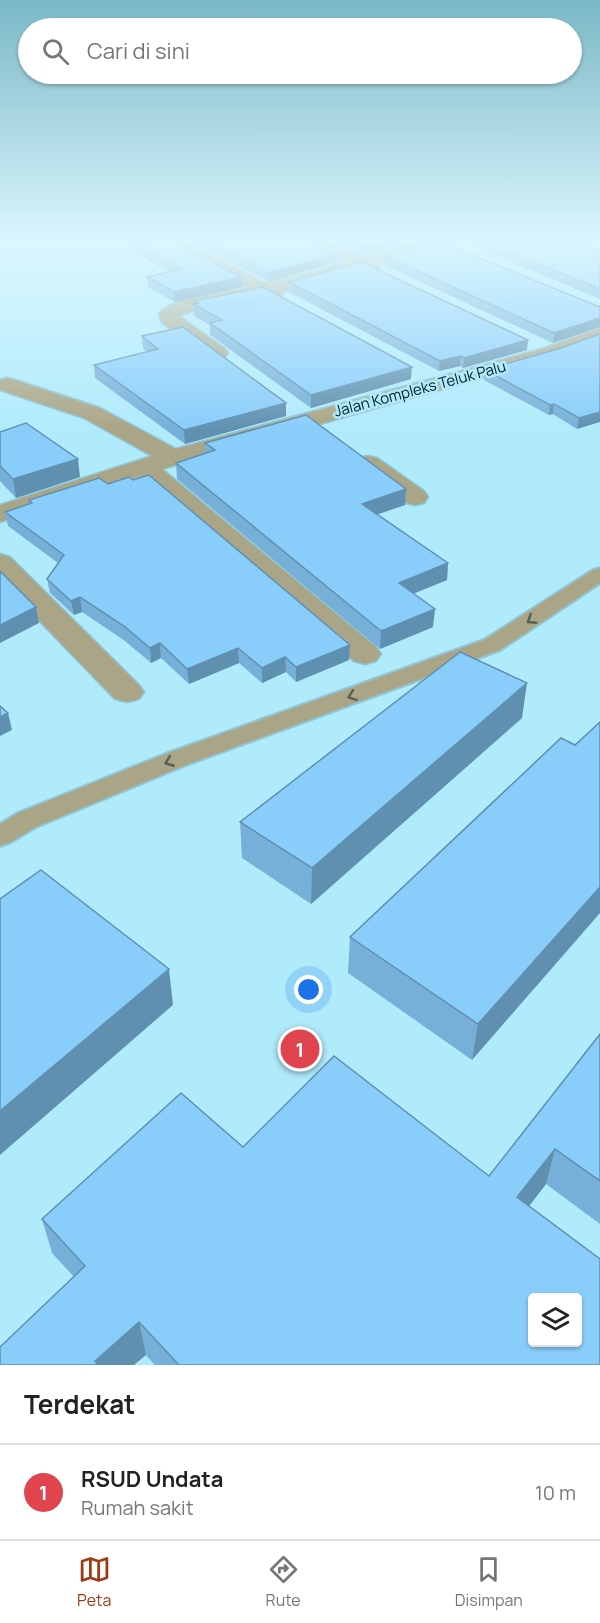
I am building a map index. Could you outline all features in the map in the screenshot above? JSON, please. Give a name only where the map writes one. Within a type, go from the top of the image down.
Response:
[{"type":"street","points":[[196,304],[178,309],[168,316],[234,366]]},
{"type":"street","name":"Jalan Kompleks Teluk Palu","points":[[0,514],[172,458],[298,413],[600,334]]},
{"type":"street","points":[[551,347],[600,358]]},
{"type":"street","points":[[7,385],[92,413],[172,458]]},
{"type":"street","points":[[298,413],[415,497]]},
{"type":"street","points":[[144,466],[365,654]]},
{"type":"street","points":[[0,563],[127,692]]},
{"type":"lane","points":[[0,836],[27,820],[177,759],[492,645],[590,592],[600,574]]},
{"type":"building","points":[[193,304],[294,304],[412,367],[311,395],[210,323],[222,320]]},
{"type":"building","points":[[330,304],[450,304],[528,340],[464,358],[461,356],[440,361]]},
{"type":"building","points":[[490,304],[592,304],[600,307],[600,318],[554,333]]},
{"type":"building","points":[[183,327],[286,403],[184,430],[94,365],[158,349],[142,336]]},
{"type":"building","points":[[600,334],[600,412],[579,418],[485,370],[561,348]]},
{"type":"building","points":[[306,415],[406,489],[362,504],[448,563],[399,583],[435,609],[381,631],[176,463],[215,450],[205,443]]},
{"type":"building","points":[[26,423],[78,459],[13,479],[0,466],[0,432]]},
{"type":"building","points":[[149,475],[350,645],[296,667],[285,657],[262,668],[238,648],[187,669],[160,643],[150,648],[124,626],[80,597],[71,601],[47,579],[64,555],[5,512],[32,503],[29,500],[99,478],[108,484],[129,477],[133,480]]},
{"type":"building","points":[[0,571],[36,607],[0,625]]},
{"type":"building","points":[[460,652],[527,683],[312,868],[240,822]]},
{"type":"building","points":[[0,706],[8,713],[0,717]]},
{"type":"building","points":[[600,722],[600,887],[478,1024],[350,937],[561,738],[575,745]]},
{"type":"building","points":[[41,870],[169,969],[0,1111],[0,899]]},
{"type":"building","points":[[600,1034],[600,1181],[555,1149],[517,1197],[600,1259],[600,1365],[179,1365],[139,1322],[95,1361],[98,1365],[0,1365],[0,1347],[85,1266],[42,1219],[181,1093],[243,1147],[334,1056],[489,1176]]},
{"type":"place","name":"RSUD Undata","points":[[300,1049]]}]
